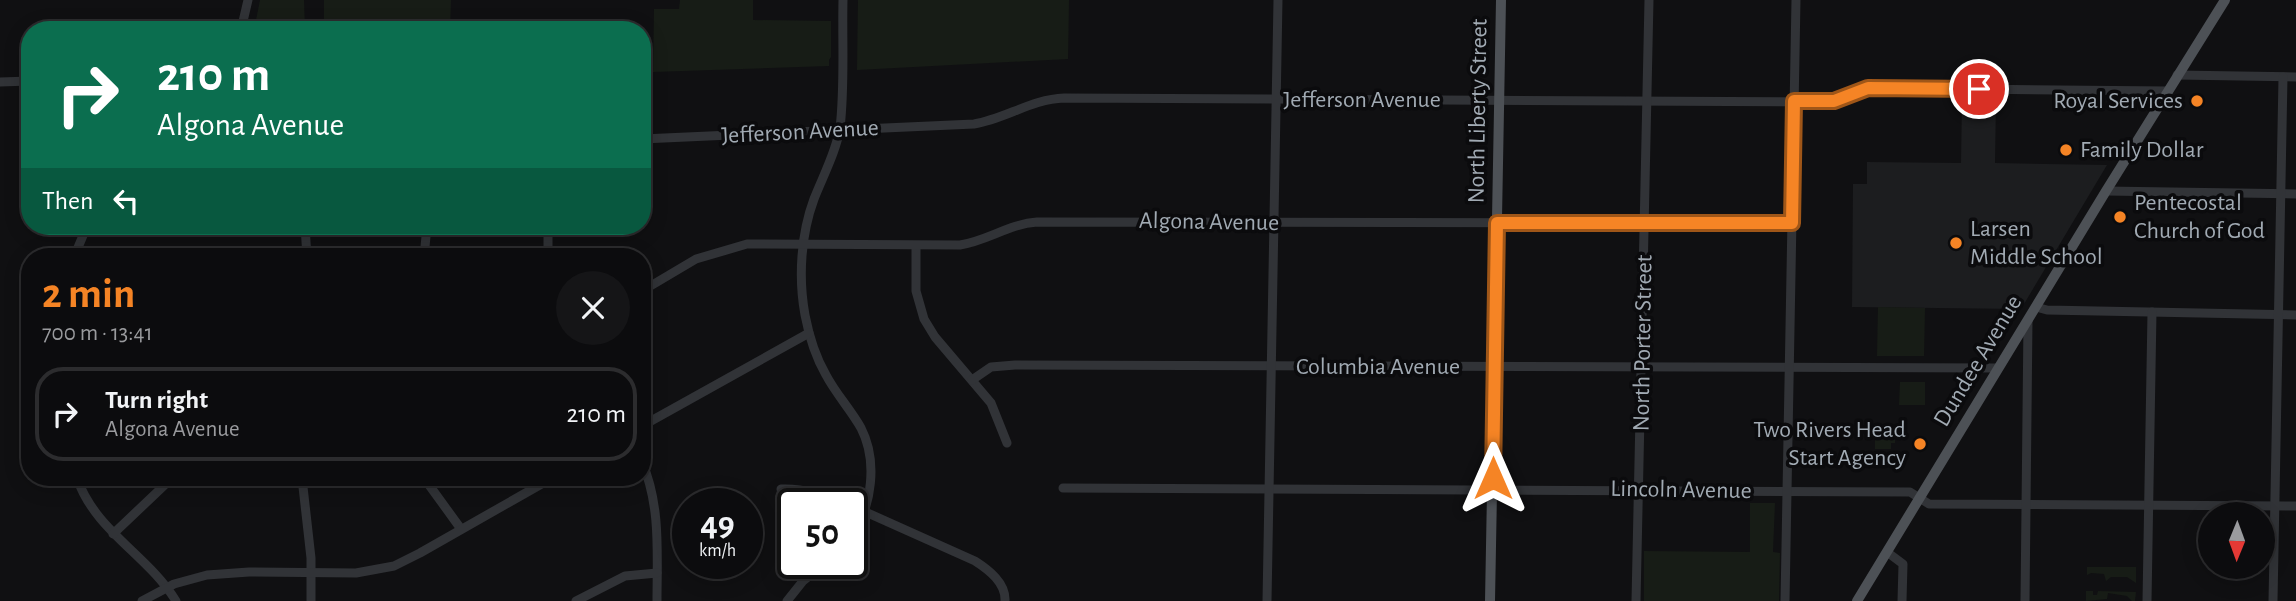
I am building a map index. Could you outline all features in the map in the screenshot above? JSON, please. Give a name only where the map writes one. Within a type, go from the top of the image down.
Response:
[{"type":"main road","name":"North Liberty Street","points":[[1490,601],[1501,0]]},
{"type":"main road","name":"Dundee Avenue","points":[[1857,601],[1997,368],[2225,0]]},
{"type":"street","points":[[243,21],[248,0]]},
{"type":"street","points":[[843,0],[839,130],[813,201],[804,245],[801,289],[809,333],[825,374],[857,422],[867,443],[871,471],[868,499]]},
{"type":"street","points":[[1267,601],[1278,0]]},
{"type":"street","name":"North Porter Street","points":[[1636,601],[1649,0]]},
{"type":"street","points":[[1785,601],[1796,0]]},
{"type":"street","points":[[2177,75],[2296,77]]},
{"type":"street","points":[[2274,502],[2283,77]]},
{"type":"street","points":[[0,82],[21,81]]},
{"type":"street","name":"Jefferson Avenue","points":[[651,138],[981,122],[1003,117],[1054,98],[1834,101],[1868,88],[2168,91]]},
{"type":"street","points":[[2106,191],[2296,194]]},
{"type":"street","name":"Algona Avenue","points":[[651,286],[696,259],[730,247],[750,244],[964,244],[1012,226],[1037,222],[1792,223]]},
{"type":"street","points":[[915,246],[916,291],[924,319],[935,337],[993,407],[1007,443]]},
{"type":"street","points":[[2036,307],[2047,310],[2296,315]]},
{"type":"street","points":[[2147,601],[2152,312]]},
{"type":"street","points":[[2025,601],[2028,319]]},
{"type":"street","points":[[651,421],[809,333]]},
{"type":"street","name":"Columbia Avenue","points":[[972,380],[992,367],[1012,365],[1997,368]]},
{"type":"street","points":[[651,485],[656,514],[657,601]]},
{"type":"street","points":[[82,486],[91,505],[113,534],[144,563],[176,601]]},
{"type":"street","points":[[113,534],[164,486]]},
{"type":"street","points":[[303,486],[311,601]]},
{"type":"street","points":[[430,486],[461,529]]},
{"type":"street","points":[[142,601],[166,587],[186,580],[229,572],[356,573],[387,568],[421,553],[538,486]]},
{"type":"street","name":"Lincoln Avenue","points":[[1063,488],[1910,492],[1929,504],[2198,505]]},
{"type":"street","name":"Lincoln Avenue","points":[[2275,506],[2296,506]]},
{"type":"street","points":[[868,513],[978,562],[999,582],[1005,601]]},
{"type":"street","points":[[1887,552],[1903,564],[1902,601]]},
{"type":"street","points":[[576,601],[625,576],[657,573]]},
{"type":"street","points":[[787,601],[805,579]]},
{"type":"street","points":[[2273,579],[2273,601]]},
{"type":"shaded area","points":[[260,0],[304,0],[305,21],[256,21]]},
{"type":"shaded area","points":[[324,0],[451,0],[450,21],[324,21]]},
{"type":"shaded area","points":[[680,0],[753,0],[753,20],[831,21],[829,66],[653,72],[654,9],[679,9]]},
{"type":"shaded area","points":[[858,0],[1069,0],[1068,59],[857,70]]},
{"type":"shaded area","name":"Larsen Middle School","points":[[1962,99],[1996,100],[1995,163],[2107,165],[2021,309],[1852,307],[1853,184],[1867,184],[1867,162],[1961,163]]},
{"type":"shaded area","points":[[1878,307],[1925,308],[1924,356],[1877,356]]},
{"type":"shaded area","points":[[1900,382],[1925,382],[1925,405],[1899,405]]},
{"type":"shaded area","points":[[1875,434],[1895,434],[1895,443],[1891,443],[1891,449],[1875,449]]},
{"type":"shaded area","points":[[1750,503],[1775,503],[1773,552],[1780,553],[1779,601],[1644,601],[1644,551],[1750,552]]},
{"type":"shaded area","points":[[2087,567],[2136,567],[2136,583],[2127,577],[2111,577],[2106,581],[2104,574],[2087,575]]},
{"type":"shaded area","points":[[2086,591],[2093,591],[2093,595],[2097,595],[2098,591],[2136,592],[2135,601],[2127,596],[2108,593],[2107,599],[2086,601]]},
{"type":"place","name":"Royal Services","points":[[2197,101]]},
{"type":"place","name":"Family Dollar","points":[[2066,150]]},
{"type":"place","name":"Pentecostal Church of God","points":[[2120,217]]},
{"type":"place","name":"Larsen Middle School","points":[[1956,243]]},
{"type":"place","name":"Two Rivers Head Start Agency","points":[[1920,444]]},
{"type":"route","points":[[1493,478],[1497,223],[1792,223],[1794,101],[1834,101],[1868,88],[1979,89]]}]
